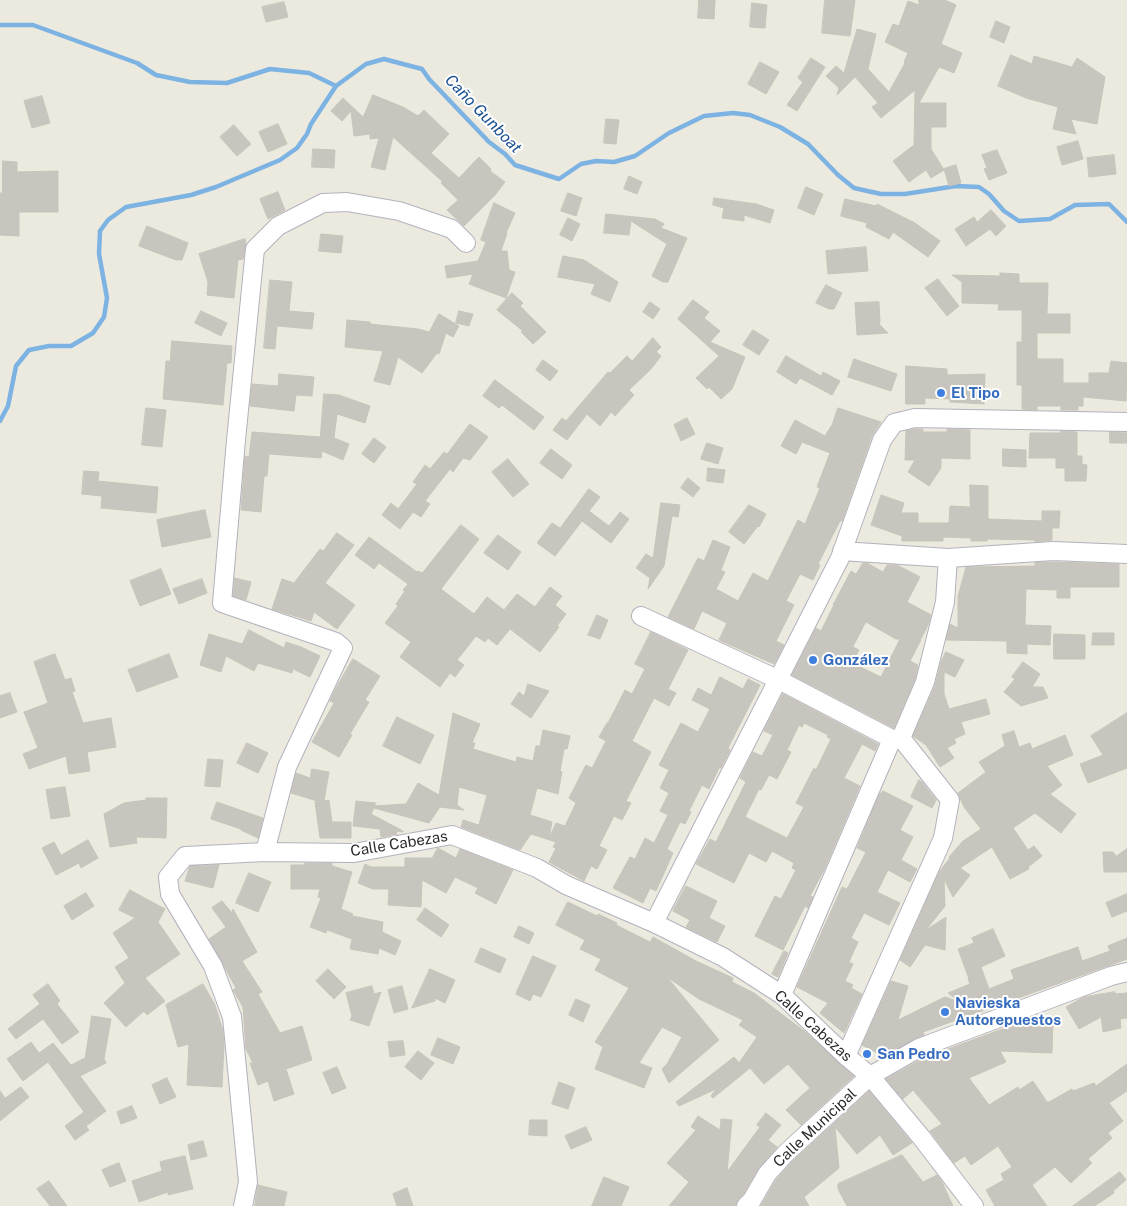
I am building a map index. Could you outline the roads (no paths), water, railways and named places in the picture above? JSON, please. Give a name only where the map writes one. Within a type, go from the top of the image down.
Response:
[{"type":"street","points":[[266,852],[287,767],[343,648],[336,642],[222,603],[255,249],[278,226],[323,203],[347,202],[399,212],[452,229],[466,243]]},
{"type":"street","points":[[654,923],[842,551],[882,440],[894,423],[915,418],[1127,422]]},
{"type":"street","points":[[842,551],[948,558],[1053,551],[1127,554]]},
{"type":"street","points":[[782,995],[896,739],[925,682],[945,602],[948,558]]},
{"type":"street","points":[[641,616],[778,679],[896,739],[950,800],[943,838],[846,1056]]},
{"type":"street","name":"Calle Cabezas","points":[[243,1206],[248,1182],[232,1017],[213,966],[170,894],[168,877],[185,856],[266,852],[354,853],[452,835],[530,865],[566,885],[654,923],[723,957],[782,995],[846,1056],[870,1076],[974,1206]]},
{"type":"street","name":"Calle Municipal","points":[[746,1206],[752,1200],[766,1174],[786,1153],[870,1076],[919,1048],[1102,979],[1127,972]]},
{"type":"waterway","name":"Caño Gunboat","points":[[0,25],[33,25],[137,63],[156,75],[190,82],[227,83],[270,69],[309,73],[336,86]]},
{"type":"waterway","name":"Caño Gunboat","points":[[0,421],[8,406],[16,366],[29,350],[49,346],[71,346],[93,333],[104,317],[107,298],[99,254],[100,231],[108,220],[126,207],[191,195],[216,187],[280,160],[297,148],[336,86],[366,64],[384,59],[422,69],[429,79],[489,142],[505,154],[515,165],[559,179],[581,164],[596,161],[614,162],[635,156],[669,133],[704,116],[733,113],[750,115],[780,127],[808,144],[838,175],[854,188],[881,194],[905,194],[956,186],[979,187],[989,194],[1004,211],[1019,221],[1050,219],[1075,205],[1109,204],[1127,222]]},
{"type":"place","name":"El Tipo","points":[[941,393]]},
{"type":"place","name":"González","points":[[813,660]]},
{"type":"place","name":"Navieska Autorepuestos","points":[[945,1012]]},
{"type":"place","name":"San Pedro","points":[[867,1054]]}]
